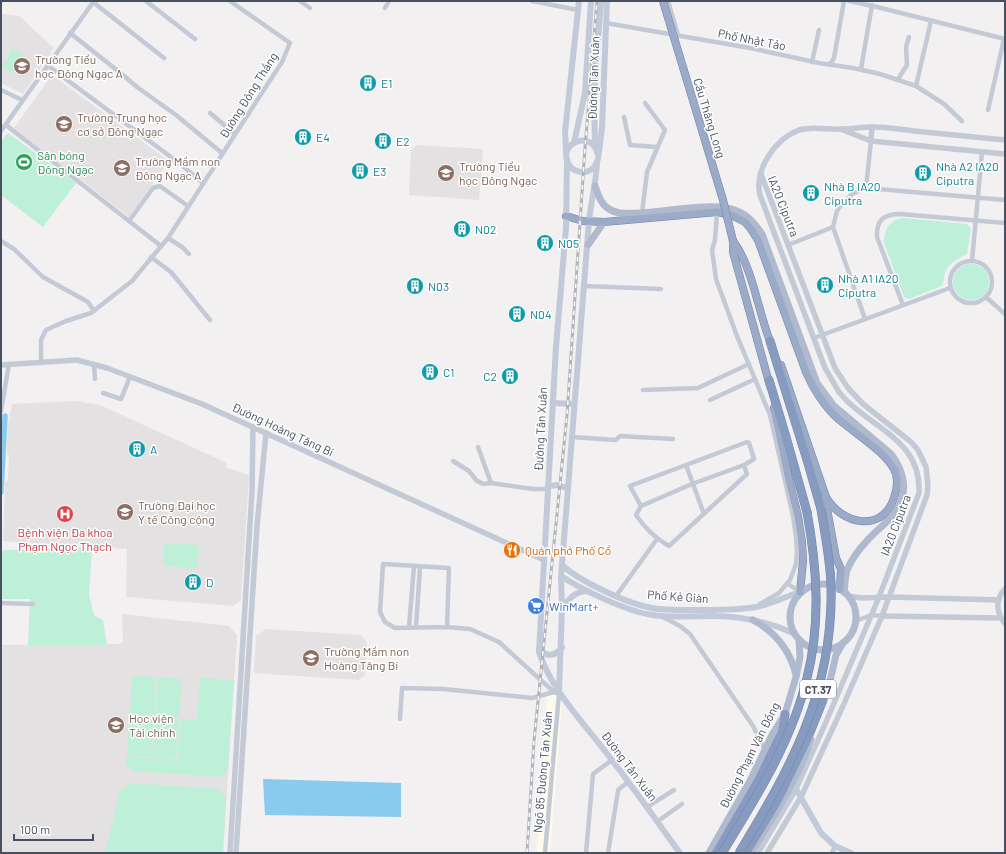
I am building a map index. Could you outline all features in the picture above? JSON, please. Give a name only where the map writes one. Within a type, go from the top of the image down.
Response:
[{"type":"highway","name":"Cầu Thăng Long","points":[[663,1],[720,193],[733,241],[733,252],[769,380],[789,480],[798,516],[802,542],[803,560],[800,592]]},
{"type":"highway","points":[[566,216],[578,220],[604,222],[717,212],[738,218],[752,229],[763,251],[813,388],[834,415],[888,460],[896,475],[897,485],[893,502],[887,511],[878,518],[862,522],[854,520],[830,504],[822,484]]},
{"type":"highway","name":"Cầu Thăng Long","points":[[733,241],[740,250],[748,269],[770,341],[785,375],[822,484]]},
{"type":"highway","name":"CT.37","points":[[740,853],[773,797],[793,757],[812,711],[825,662],[831,617],[831,583],[828,550],[821,509],[770,341]]},
{"type":"highway","name":"CT.37","points":[[722,853],[754,801],[791,727],[807,679],[815,636],[816,593],[814,553],[807,512],[769,380]]},
{"type":"highway","points":[[822,484],[836,558],[841,569],[844,592]]},
{"type":"highway","points":[[746,853],[778,800],[793,771],[823,700]]},
{"type":"highway","points":[[717,853],[759,779],[782,732],[785,714]]},
{"type":"main road","name":"Đường Tân Xuân","points":[[566,153],[565,132],[579,1]]},
{"type":"main road","points":[[574,143],[585,93],[591,1]]},
{"type":"main road","points":[[556,693],[562,647],[561,576],[574,404],[585,286],[589,221],[595,186],[598,155],[595,146],[594,93],[601,1]]},
{"type":"main road","name":"Đường Tân Xuân","points":[[598,155],[602,128],[607,1]]},
{"type":"main road","points":[[595,146],[585,140],[574,143],[569,147],[566,153],[567,161],[571,168],[579,172],[587,172],[597,163]]},
{"type":"main road","name":"Đường Tân Xuân","points":[[567,161],[566,216],[538,648],[556,693],[612,760],[680,853]]},
{"type":"main road","points":[[595,186],[602,202],[608,209],[616,212],[642,213],[720,207],[730,208],[738,211],[752,221],[762,234],[811,368],[820,387],[834,406],[883,447],[898,463],[904,483],[903,493],[896,511],[865,542],[851,563],[847,571],[844,592]]},
{"type":"main road","points":[[588,245],[604,222]]},
{"type":"main road","points":[[553,403],[574,404]]},
{"type":"main road","points":[[548,488],[557,484],[568,488]]},
{"type":"main road","name":"Phố Kẻ Giàn","points":[[562,565],[579,578],[616,596],[653,608],[726,610],[757,606],[800,592]]},
{"type":"main road","name":"Phố Kẻ Giàn","points":[[561,576],[590,591],[640,613],[662,616],[723,617],[753,620],[774,625],[793,632]]},
{"type":"main road","points":[[751,853],[782,802],[810,744],[829,685],[836,654],[843,643],[850,636],[856,622],[854,608],[844,592],[827,584],[817,584],[800,592],[793,601],[790,611],[790,622],[793,632],[799,640],[818,650],[827,650],[843,643]]},
{"type":"main road","points":[[562,608],[574,595],[582,591],[590,591]]},
{"type":"main road","points":[[679,609],[679,617]]},
{"type":"main road","points":[[753,620],[771,632],[780,641],[787,651],[796,677]]},
{"type":"main road","name":"Đường Phạm Văn Đồng","points":[[709,853],[752,779],[765,750],[785,714],[796,677],[800,657],[799,640]]},
{"type":"main road","points":[[538,648],[543,653],[550,655],[556,654],[562,647]]},
{"type":"main road","points":[[740,853],[775,798],[809,725],[823,700]]},
{"type":"main road","points":[[717,853],[762,778],[785,732],[785,714]]},
{"type":"main road","points":[[796,789],[822,833],[835,846],[851,853]]},
{"type":"street","points":[[146,1],[194,39]]},
{"type":"street","name":"Đường Đông Thắng","points":[[41,363],[41,340],[46,330],[94,311],[132,281],[168,238],[282,62],[290,43],[230,1]]},
{"type":"street","points":[[300,1],[310,8]]},
{"type":"street","points":[[385,8],[389,1]]},
{"type":"street","points":[[532,1],[578,10]]},
{"type":"street","points":[[668,1],[678,35]]},
{"type":"street","points":[[829,64],[834,58],[844,1]]},
{"type":"street","points":[[849,1],[875,6],[1005,39],[988,110]]},
{"type":"street","points":[[861,69],[875,6],[879,1]]},
{"type":"street","points":[[1,131],[93,2],[164,58]]},
{"type":"street","points":[[916,86],[931,21]]},
{"type":"street","name":"Phố Nhật Tảo","points":[[606,23],[755,49],[812,62],[861,69],[916,86],[944,104],[962,121]]},
{"type":"street","points":[[812,62],[818,30]]},
{"type":"street","points":[[70,34],[118,70],[137,87],[176,115],[222,153]]},
{"type":"street","points":[[898,80],[907,65],[906,47],[909,37]]},
{"type":"street","points":[[47,65],[179,163],[203,183]]},
{"type":"street","points":[[1,90],[22,100]]},
{"type":"street","points":[[642,213],[647,172],[664,130],[645,104]]},
{"type":"street","points":[[210,112],[235,134]]},
{"type":"street","points":[[624,117],[630,145],[657,147]]},
{"type":"street","points":[[6,125],[160,246]]},
{"type":"street","points":[[866,188],[872,127]]},
{"type":"street","points":[[761,174],[767,157],[779,143],[800,130],[815,128],[841,130],[872,127],[1005,140]]},
{"type":"street","points":[[841,130],[871,141],[1005,154]]},
{"type":"street","points":[[972,260],[977,220],[982,152]]},
{"type":"street","name":"IA20 Ciputra","points":[[761,174],[835,368],[848,388],[863,404],[918,450],[926,467],[928,485],[927,495],[882,616]]},
{"type":"street","name":"IA20 Ciputra","points":[[761,174],[758,188],[760,195],[825,368],[839,392],[854,408],[905,448],[913,460],[918,475],[919,493],[879,597]]},
{"type":"street","points":[[129,221],[153,188],[160,186],[188,206]]},
{"type":"street","points":[[865,319],[833,227],[840,206],[852,194],[866,188],[1005,200]]},
{"type":"street","points":[[717,212],[715,240],[712,250],[716,279],[725,306],[771,422],[793,516],[797,551],[796,564],[788,584],[779,593],[757,606]]},
{"type":"street","points":[[903,305],[878,243],[876,228],[881,220],[892,214],[900,214],[1005,223]]},
{"type":"street","points":[[788,245],[833,227]]},
{"type":"street","points":[[168,238],[182,247],[189,254]]},
{"type":"street","points":[[1,241],[14,249],[43,277],[88,302],[94,311]]},
{"type":"street","points":[[151,257],[171,272],[210,320]]},
{"type":"street","points":[[972,260],[983,264],[988,269],[992,282],[991,290],[986,297],[974,303],[967,303],[954,296],[950,288],[950,276],[958,265],[972,260]]},
{"type":"street","points":[[585,286],[661,289]]},
{"type":"street","points":[[814,338],[950,288]]},
{"type":"street","points":[[986,297],[1005,314]]},
{"type":"street","name":"Đường Hoàng Tăng Bí","points":[[1,365],[77,360],[94,364],[202,404],[544,560]]},
{"type":"street","points":[[1,411],[9,364]]},
{"type":"street","points":[[94,364],[95,379]]},
{"type":"street","points":[[643,390],[698,388],[749,364]]},
{"type":"street","points":[[103,393],[121,399],[130,377]]},
{"type":"street","points":[[710,400],[755,379]]},
{"type":"street","points":[[230,853],[251,499],[253,427]]},
{"type":"street","points":[[236,853],[260,491],[266,433]]},
{"type":"street","points":[[572,438],[616,440],[620,436],[673,439]]},
{"type":"street","points":[[641,506],[630,486],[749,443],[754,459],[744,465],[692,484],[641,506],[636,515],[647,530],[669,546],[747,474],[744,465]]},
{"type":"street","points":[[478,447],[491,483]]},
{"type":"street","points":[[453,461],[469,471],[476,480],[483,484],[491,483],[533,489],[548,488]]},
{"type":"street","points":[[686,465],[704,514]]},
{"type":"street","points":[[616,596],[658,539]]},
{"type":"street","points":[[448,627],[449,568],[383,564],[380,612],[385,622],[395,628],[448,627],[470,629],[498,642],[556,693]]},
{"type":"street","points":[[409,627],[414,566]]},
{"type":"street","points":[[416,627],[420,566]]},
{"type":"street","points":[[788,584],[800,592]]},
{"type":"street","points":[[1005,589],[999,600],[998,609],[1000,618],[1005,624]]},
{"type":"street","points":[[844,592],[862,598],[889,597],[999,600]]},
{"type":"street","points":[[758,853],[796,789],[879,597]]},
{"type":"street","points":[[1,603],[33,604]]},
{"type":"street","points":[[856,622],[871,615],[1000,618]]},
{"type":"street","points":[[662,616],[680,626],[690,634],[753,726],[765,750]]},
{"type":"street","points":[[767,853],[801,797],[882,616]]},
{"type":"street","points":[[400,719],[402,688],[444,690],[532,698],[556,693]]},
{"type":"street","name":"Ngõ 85 Đường Tân Xuân","points":[[545,853],[556,693]]},
{"type":"street","points":[[586,853],[593,774],[612,760]]},
{"type":"street","points":[[608,853],[618,792],[619,789],[628,782]]},
{"type":"street","points":[[647,807],[674,790]]},
{"type":"street","points":[[658,821],[682,804]]},
{"type":"street","points":[[832,853],[835,846]]},
{"type":"shaded area","name":"Trường Tiểu học Đông Ngạc A","points":[[1,14],[19,16],[54,48],[23,94],[1,83]]},
{"type":"shaded area","points":[[52,75],[169,161],[129,217],[14,128]]},
{"type":"shaded area","name":"Trường Tiểu học Đông Ngạc","points":[[417,145],[481,149],[483,151],[479,200],[409,195],[411,150]]},
{"type":"shaded area","name":"Trường Đại học Y tế Công cộng","points":[[75,401],[100,405],[227,463],[225,467],[249,475],[241,600],[233,606],[126,597],[127,549],[3,541],[5,482],[8,480],[8,426],[12,404]]},
{"type":"shaded area","name":"Học viện Tài chính","points":[[122,614],[229,626],[237,636],[223,853],[1,853],[1,645],[120,644],[123,642]]},
{"type":"shaded area","name":"Trường Mầm non Hoàng Tăng Bí","points":[[266,629],[361,635],[367,643],[365,675],[359,680],[254,673],[256,636]]},
{"type":"shaded area","points":[[554,692],[562,703],[550,853],[537,853],[547,696]]},
{"type":"green space","points":[[12,49],[23,55],[13,74],[2,68]]},
{"type":"green space","name":"Sân bóng Đông Ngạc","points":[[8,133],[76,183],[43,227],[1,195],[1,141]]},
{"type":"green space","points":[[904,218],[967,224],[971,229],[967,254],[948,267],[942,286],[909,299],[904,297],[884,243],[885,233],[889,226],[895,220]]},
{"type":"green space","points":[[971,264],[981,267],[986,272],[989,282],[986,292],[981,297],[971,300],[961,297],[956,292],[953,282],[956,272],[961,267]]},
{"type":"green space","points":[[164,543],[199,545],[197,568],[163,566]]},
{"type":"green space","points":[[92,547],[89,595],[94,615],[103,620],[107,645],[28,645],[30,599],[1,599],[1,554],[4,550]]},
{"type":"green space","points":[[132,676],[156,677],[154,716],[130,715]]},
{"type":"green space","points":[[158,677],[182,679],[179,718],[155,716]]},
{"type":"green space","points":[[200,678],[234,680],[228,769],[220,777],[132,771],[125,764],[125,757],[177,760],[181,719],[197,720]]},
{"type":"green space","points":[[129,717],[153,719],[151,757],[127,756]]},
{"type":"green space","points":[[155,719],[179,720],[176,759],[152,758]]},
{"type":"green space","points":[[130,783],[220,789],[226,799],[223,853],[105,853],[120,791]]},
{"type":"water","points":[[263,779],[401,783],[401,817],[265,815]]},
{"type":"waterway","points":[[1,492],[5,416]]},
{"type":"railway","points":[[527,853],[534,741],[567,415],[585,148],[597,1]]},
{"type":"place","name":"Trường Tiểu học Đông Ngạc A","points":[[22,66]]},
{"type":"place","name":"E1","points":[[368,83]]},
{"type":"place","name":"Trường Trung học cơ sở Đông Ngạc","points":[[64,124]]},
{"type":"place","name":"E4","points":[[303,137]]},
{"type":"place","name":"E2","points":[[383,141]]},
{"type":"place","name":"Sân bóng Đông Ngạc","points":[[24,162]]},
{"type":"place","name":"Trường Mầm non Đông Ngạc A","points":[[122,168]]},
{"type":"place","name":"E3","points":[[360,171]]},
{"type":"place","name":"Trường Tiểu học Đông Ngạc","points":[[446,173]]},
{"type":"place","name":"Nhà A2 IA20 Ciputra","points":[[923,173]]},
{"type":"place","name":"Nhà B IA20 Ciputra","points":[[811,193]]},
{"type":"place","name":"N02","points":[[462,229]]},
{"type":"place","name":"N05","points":[[545,243]]},
{"type":"place","name":"Nhà A1 IA20 Ciputra","points":[[825,285]]},
{"type":"place","name":"N03","points":[[415,286]]},
{"type":"place","name":"N04","points":[[517,314]]},
{"type":"place","name":"C1","points":[[430,372]]},
{"type":"place","name":"C2","points":[[510,376]]},
{"type":"place","name":"A","points":[[137,449]]},
{"type":"place","name":"Trường Đại học Y tế Công cộng","points":[[125,512]]},
{"type":"place","name":"Bệnh viện Đa khoa Phạm Ngọc Thạch","points":[[65,514]]},
{"type":"place","name":"Quán phở Phố Cổ","points":[[512,550]]},
{"type":"place","name":"D","points":[[193,582]]},
{"type":"place","name":"WinMart+","points":[[536,606]]},
{"type":"place","name":"Trường Mầm non Hoàng Tăng Bí","points":[[311,658]]},
{"type":"place","name":"Học viện Tài chính","points":[[116,725]]}]
